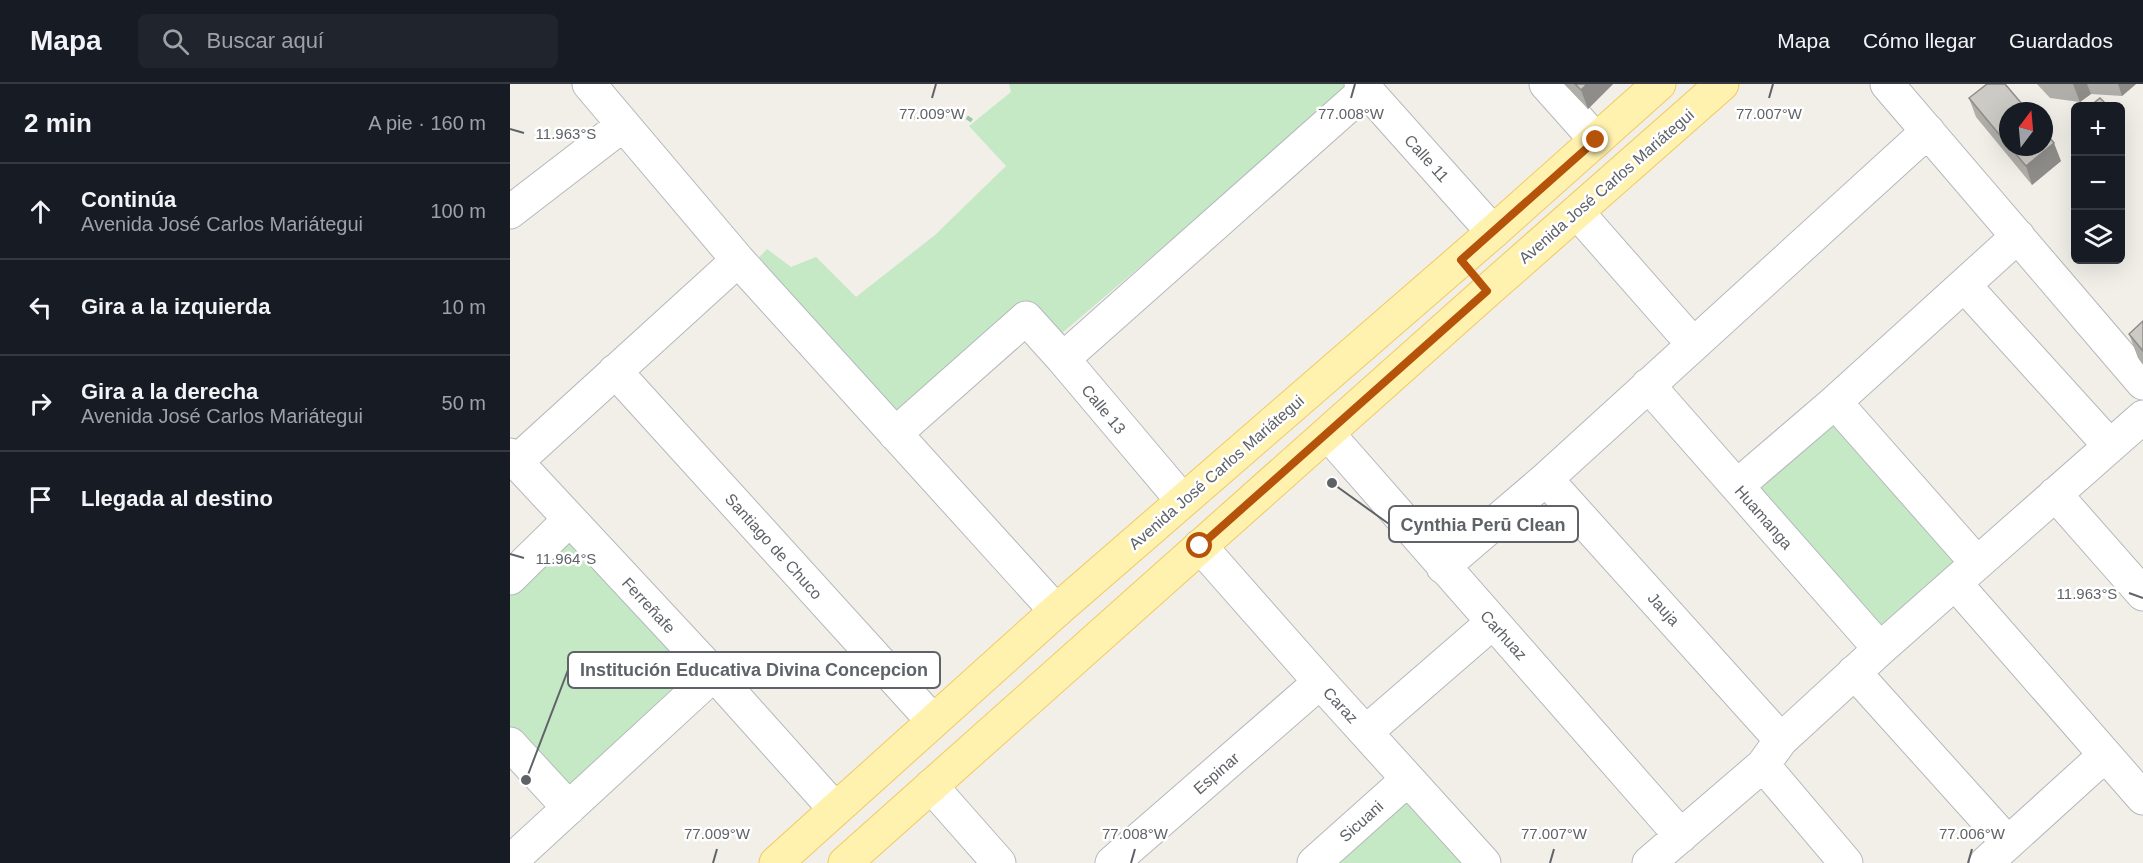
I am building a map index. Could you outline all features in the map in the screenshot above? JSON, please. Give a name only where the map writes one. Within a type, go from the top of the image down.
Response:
[{"type":"main road","name":"Avenida José Carlos Mariátegui","points":[[776,863],[1056,611],[1461,260],[1659,84]]},
{"type":"main road","name":"Avenida José Carlos Mariátegui","points":[[845,863],[1722,84]]},
{"type":"main road","points":[[1461,260],[1487,291]]},
{"type":"street","points":[[589,84],[738,260],[1056,611]]},
{"type":"street","points":[[1546,84],[1596,140]]},
{"type":"street","points":[[1887,84],[2018,236],[2132,347],[2143,384]]},
{"type":"street","points":[[1063,359],[1364,87]]},
{"type":"street","name":"Calle 11","points":[[1364,87],[1493,232]]},
{"type":"street","points":[[510,210],[623,125]]},
{"type":"street","points":[[1443,567],[1546,478],[1928,131]]},
{"type":"street","points":[[1577,212],[1693,344]]},
{"type":"street","points":[[1737,486],[2018,236]]},
{"type":"street","points":[[513,458],[615,371],[738,260]]},
{"type":"street","points":[[1964,285],[2110,446]]},
{"type":"street","name":"Calle 13","points":[[896,434],[1026,318],[1182,501]]},
{"type":"street","name":"Santiago de Chuco","points":[[615,371],[933,721]]},
{"type":"street","name":"Huamanga","points":[[1648,385],[1880,649]]},
{"type":"street","points":[[1834,402],[2105,755],[2143,798]]},
{"type":"street","points":[[1649,863],[1772,753],[1854,672],[2143,417]]},
{"type":"street","name":"Carhuaz","points":[[1328,434],[1681,836]]},
{"type":"street","name":"Ferreñafe","points":[[513,458],[714,674],[835,809]]},
{"type":"street","name":"Jauja","points":[[1546,478],[1772,753],[1845,863]]},
{"type":"street","points":[[2055,494],[2143,594]]},
{"type":"street","points":[[510,578],[570,520]]},
{"type":"street","name":"Caraz","points":[[1200,546],[1484,863]]},
{"type":"street","points":[[1366,732],[1493,622]]},
{"type":"street","points":[[1854,672],[1997,853],[2105,755]]},
{"type":"street","points":[[510,862],[714,674]]},
{"type":"street","name":"Espinar","points":[[1112,863],[1320,682]]},
{"type":"street","points":[[510,744],[569,808]]},
{"type":"street","name":"Sicuani","points":[[1314,863],[1408,778]]},
{"type":"street","points":[[931,786],[999,863]]},
{"type":"path","points":[[914,118],[962,114],[974,122]]},
{"type":"green space","points":[[1009,84],[1343,84],[1348,90],[1062,333],[1027,302],[899,418],[756,261],[767,249],[791,267],[816,257],[856,297],[935,235],[1006,166],[969,126],[1011,92]]},
{"type":"green space","points":[[1831,413],[1961,555],[1875,630],[1749,486]]},
{"type":"green space","points":[[566,529],[696,670],[567,794],[510,732],[510,582]]},
{"type":"green space","points":[[1408,787],[1476,863],[1321,863]]},
{"type":"building","points":[[1575,84],[1587,84],[1581,90]]},
{"type":"building","points":[[1987,84],[2005,84],[2020,102],[1999,102],[1999,134],[1969,98]]},
{"type":"building","points":[[2018,156],[2038,156],[2026,166]]},
{"type":"building","points":[[2143,321],[2143,351],[2129,334]]},
{"type":"place","name":"Cynthia Perū Clean","points":[[1332,483]]},
{"type":"place","name":"Institución Educativa Divina Concepcion","points":[[526,780]]},
{"type":"route","points":[[1200,546],[1487,291],[1461,260],[1596,140]]}]
